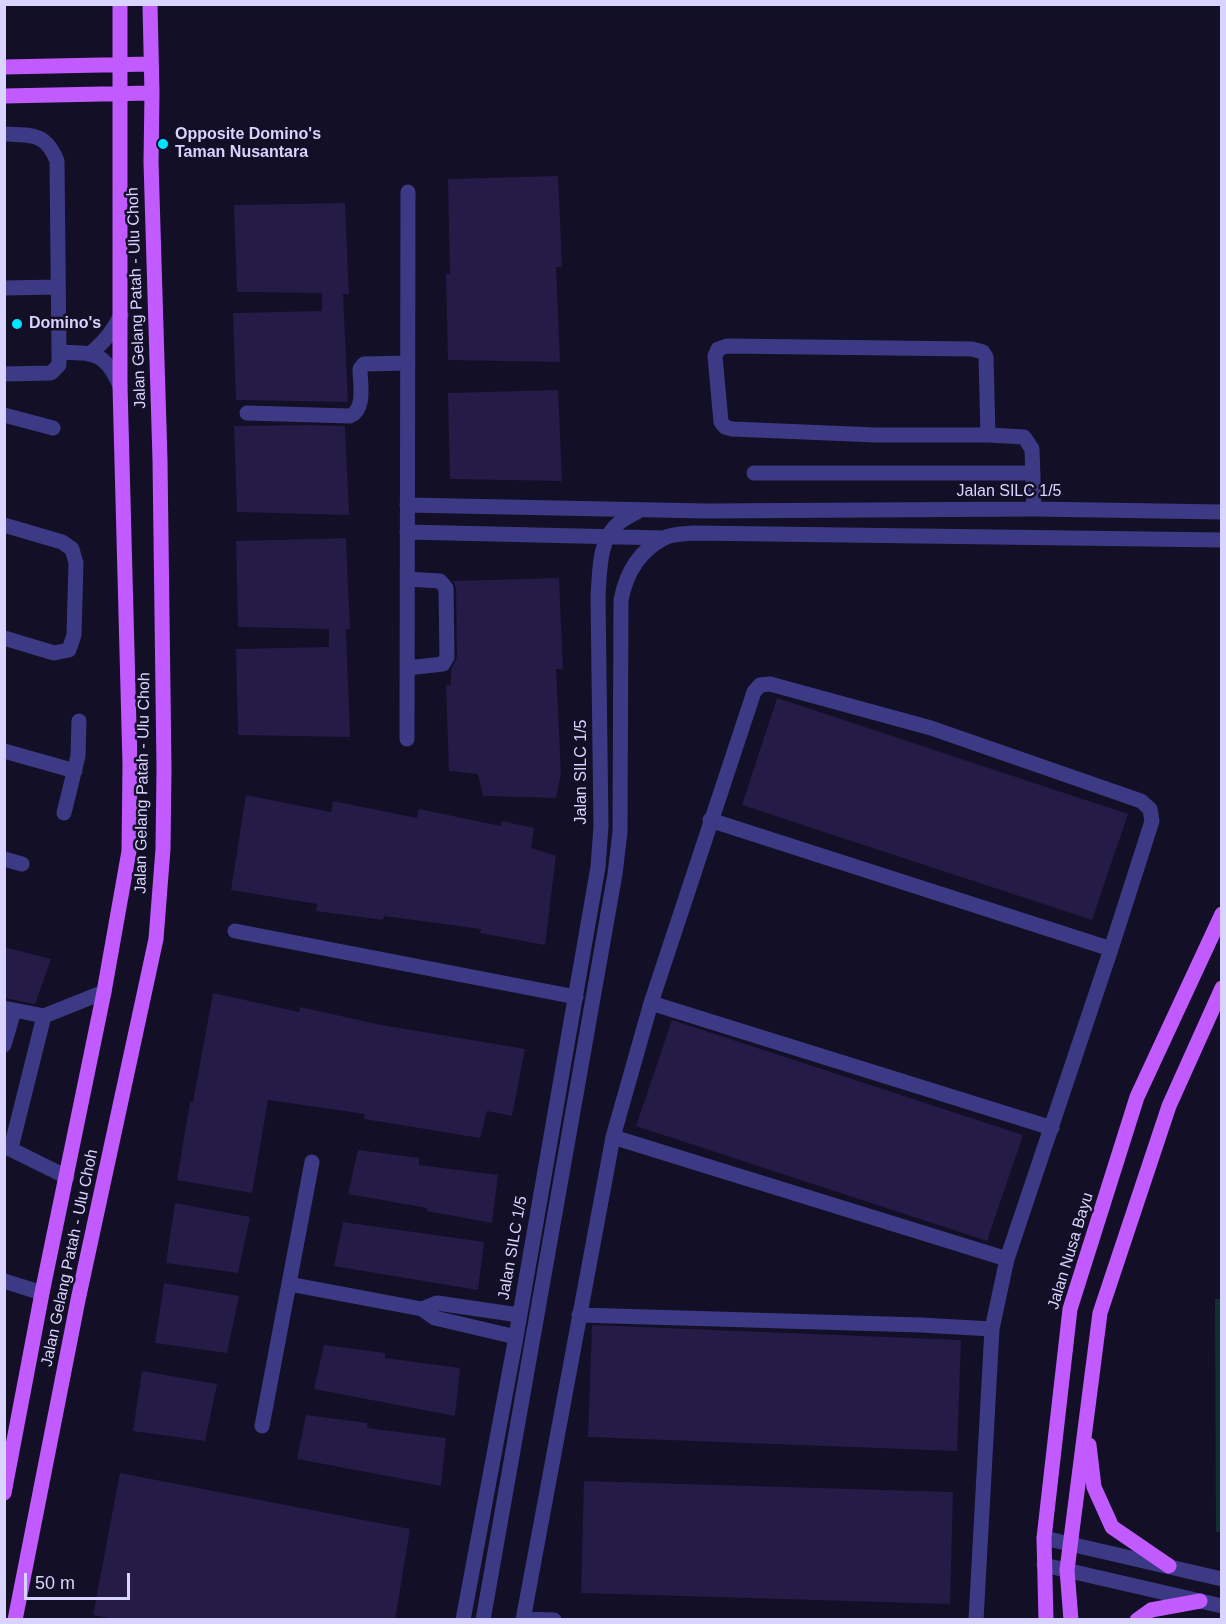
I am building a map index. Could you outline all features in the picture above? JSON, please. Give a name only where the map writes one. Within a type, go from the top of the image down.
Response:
[{"type":"main road","name":"Jalan Gelang Patah - Ulu Choh","points":[[4,1493],[42,1293],[104,992],[129,851],[130,765],[120,386],[120,4]]},
{"type":"main road","name":"Jalan Gelang Patah - Ulu Choh","points":[[15,1620],[78,1300],[156,939],[163,849],[164,769],[160,460],[151,162],[150,4]]},
{"type":"main road","points":[[4,67],[152,64]]},
{"type":"main road","points":[[4,96],[152,93]]},
{"type":"main road","name":"Jalan Nusa Bayu","points":[[1046,1620],[1044,1538],[1070,1309],[1137,1097],[1221,914]]},
{"type":"main road","points":[[1071,1620],[1067,1570],[1100,1313],[1169,1106],[1221,988]]},
{"type":"main road","points":[[1086,1422],[1094,1487],[1112,1527],[1169,1566]]},
{"type":"main road","points":[[1137,1620],[1151,1610],[1200,1601]]},
{"type":"street","points":[[4,134],[33,135],[45,141],[52,149],[57,161],[59,352],[58,365],[51,373],[4,374]]},
{"type":"street","points":[[407,739],[408,192]]},
{"type":"street","points":[[4,288],[58,287]]},
{"type":"street","points":[[91,353],[106,341],[114,330],[120,315]]},
{"type":"street","points":[[988,435],[986,357],[982,352],[972,349],[727,346],[718,349],[714,356],[721,422],[725,427],[732,429],[876,435],[1024,437],[1032,449],[1034,509]]},
{"type":"street","points":[[59,352],[91,353],[107,363],[114,371],[120,386]]},
{"type":"street","points":[[248,413],[350,416],[356,413],[360,406],[360,369],[364,364],[408,363]]},
{"type":"street","points":[[4,415],[53,428]]},
{"type":"street","points":[[754,473],[1033,473]]},
{"type":"street","name":"Jalan SILC 1/5","points":[[407,505],[640,510],[1034,509],[1221,512]]},
{"type":"street","points":[[490,507],[490,534]]},
{"type":"street","points":[[606,538],[619,523],[640,510]]},
{"type":"street","points":[[4,525],[62,542],[72,549],[76,563],[74,635],[69,651],[54,653],[4,638]]},
{"type":"street","points":[[407,532],[606,538],[665,537],[693,533],[1221,540]]},
{"type":"street","points":[[483,1620],[615,874],[620,832],[621,600],[628,574],[640,555],[665,537]]},
{"type":"street","name":"Jalan SILC 1/5","points":[[463,1620],[516,1337],[598,867],[600,846],[598,596],[601,559],[606,538]]},
{"type":"street","points":[[407,579],[440,581],[446,588],[447,657],[443,664],[407,668]]},
{"type":"street","points":[[554,1620],[523,1619],[613,1137],[651,1003],[754,692],[760,686],[770,684],[931,728],[1141,801],[1150,809],[1152,821],[1007,1259],[992,1329],[976,1620]]},
{"type":"street","points":[[64,813],[78,756],[79,721]]},
{"type":"street","points":[[4,751],[75,771]]},
{"type":"street","points":[[710,820],[1111,949]]},
{"type":"street","points":[[4,859],[22,864]]},
{"type":"street","points":[[235,931],[576,997]]},
{"type":"street","points":[[4,1045],[9,1009],[44,1016],[104,992]]},
{"type":"street","points":[[651,1003],[1052,1128]]},
{"type":"street","points":[[44,1016],[8,1147],[67,1177]]},
{"type":"street","points":[[613,1137],[1007,1259]]},
{"type":"street","points":[[262,1426],[312,1162]]},
{"type":"street","points":[[4,1281],[42,1293]]},
{"type":"street","points":[[289,1284],[422,1309],[435,1318],[516,1337]]},
{"type":"street","points":[[422,1309],[437,1303],[519,1315]]},
{"type":"street","points":[[579,1315],[992,1329]]},
{"type":"street","points":[[1044,1538],[1221,1579]]},
{"type":"street","points":[[1044,1565],[1221,1606]]},
{"type":"green space","points":[[1215,1299],[1222,1299],[1221,1532],[1216,1532]]},
{"type":"building","points":[[558,176],[562,267],[556,267],[560,362],[448,360],[446,274],[450,274],[448,179]]},
{"type":"building","points":[[345,203],[349,294],[343,294],[348,402],[236,400],[233,313],[322,311],[322,293],[237,292],[234,205]]},
{"type":"building","points":[[558,390],[562,481],[450,479],[448,393]]},
{"type":"building","points":[[234,426],[345,426],[349,515],[237,512]]},
{"type":"building","points":[[346,538],[350,629],[346,629],[350,737],[238,735],[236,649],[329,647],[329,629],[238,627],[236,541]]},
{"type":"building","points":[[559,578],[563,669],[556,669],[561,773],[556,798],[483,796],[478,774],[449,771],[446,685],[451,685],[451,670],[457,657],[456,588],[453,581]]},
{"type":"building","points":[[777,698],[1128,814],[1092,920],[742,805]]},
{"type":"building","points":[[246,795],[331,812],[333,801],[417,818],[419,809],[501,826],[502,821],[534,828],[531,848],[556,856],[545,945],[480,933],[481,929],[384,916],[383,920],[316,911],[317,904],[231,890]]},
{"type":"building","points":[[4,947],[51,959],[35,1004],[4,998]]},
{"type":"building","points":[[213,993],[299,1012],[300,1007],[381,1025],[525,1049],[512,1116],[487,1111],[480,1138],[364,1119],[365,1114],[268,1100],[252,1193],[177,1180],[190,1102],[193,1102]]},
{"type":"building","points":[[672,1020],[1023,1135],[987,1241],[636,1126]]},
{"type":"building","points":[[358,1150],[419,1158],[419,1165],[498,1175],[492,1223],[427,1211],[427,1208],[348,1194]]},
{"type":"building","points":[[175,1203],[250,1217],[238,1273],[166,1263]]},
{"type":"building","points":[[343,1222],[484,1242],[478,1290],[334,1266]]},
{"type":"building","points":[[164,1283],[239,1296],[227,1353],[155,1343]]},
{"type":"building","points":[[592,1325],[961,1340],[957,1451],[588,1437]]},
{"type":"building","points":[[324,1345],[385,1353],[385,1358],[460,1368],[455,1416],[314,1389]]},
{"type":"building","points":[[142,1371],[217,1384],[205,1441],[133,1431]]},
{"type":"building","points":[[306,1415],[368,1423],[367,1428],[446,1438],[441,1486],[297,1459]]},
{"type":"building","points":[[120,1473],[410,1529],[395,1620],[118,1620],[93,1615]]},
{"type":"building","points":[[584,1481],[953,1492],[950,1604],[581,1593]]},
{"type":"place","name":"Opposite Domino's Taman Nusantara","points":[[163,144]]},
{"type":"place","name":"Domino's","points":[[17,324]]}]
